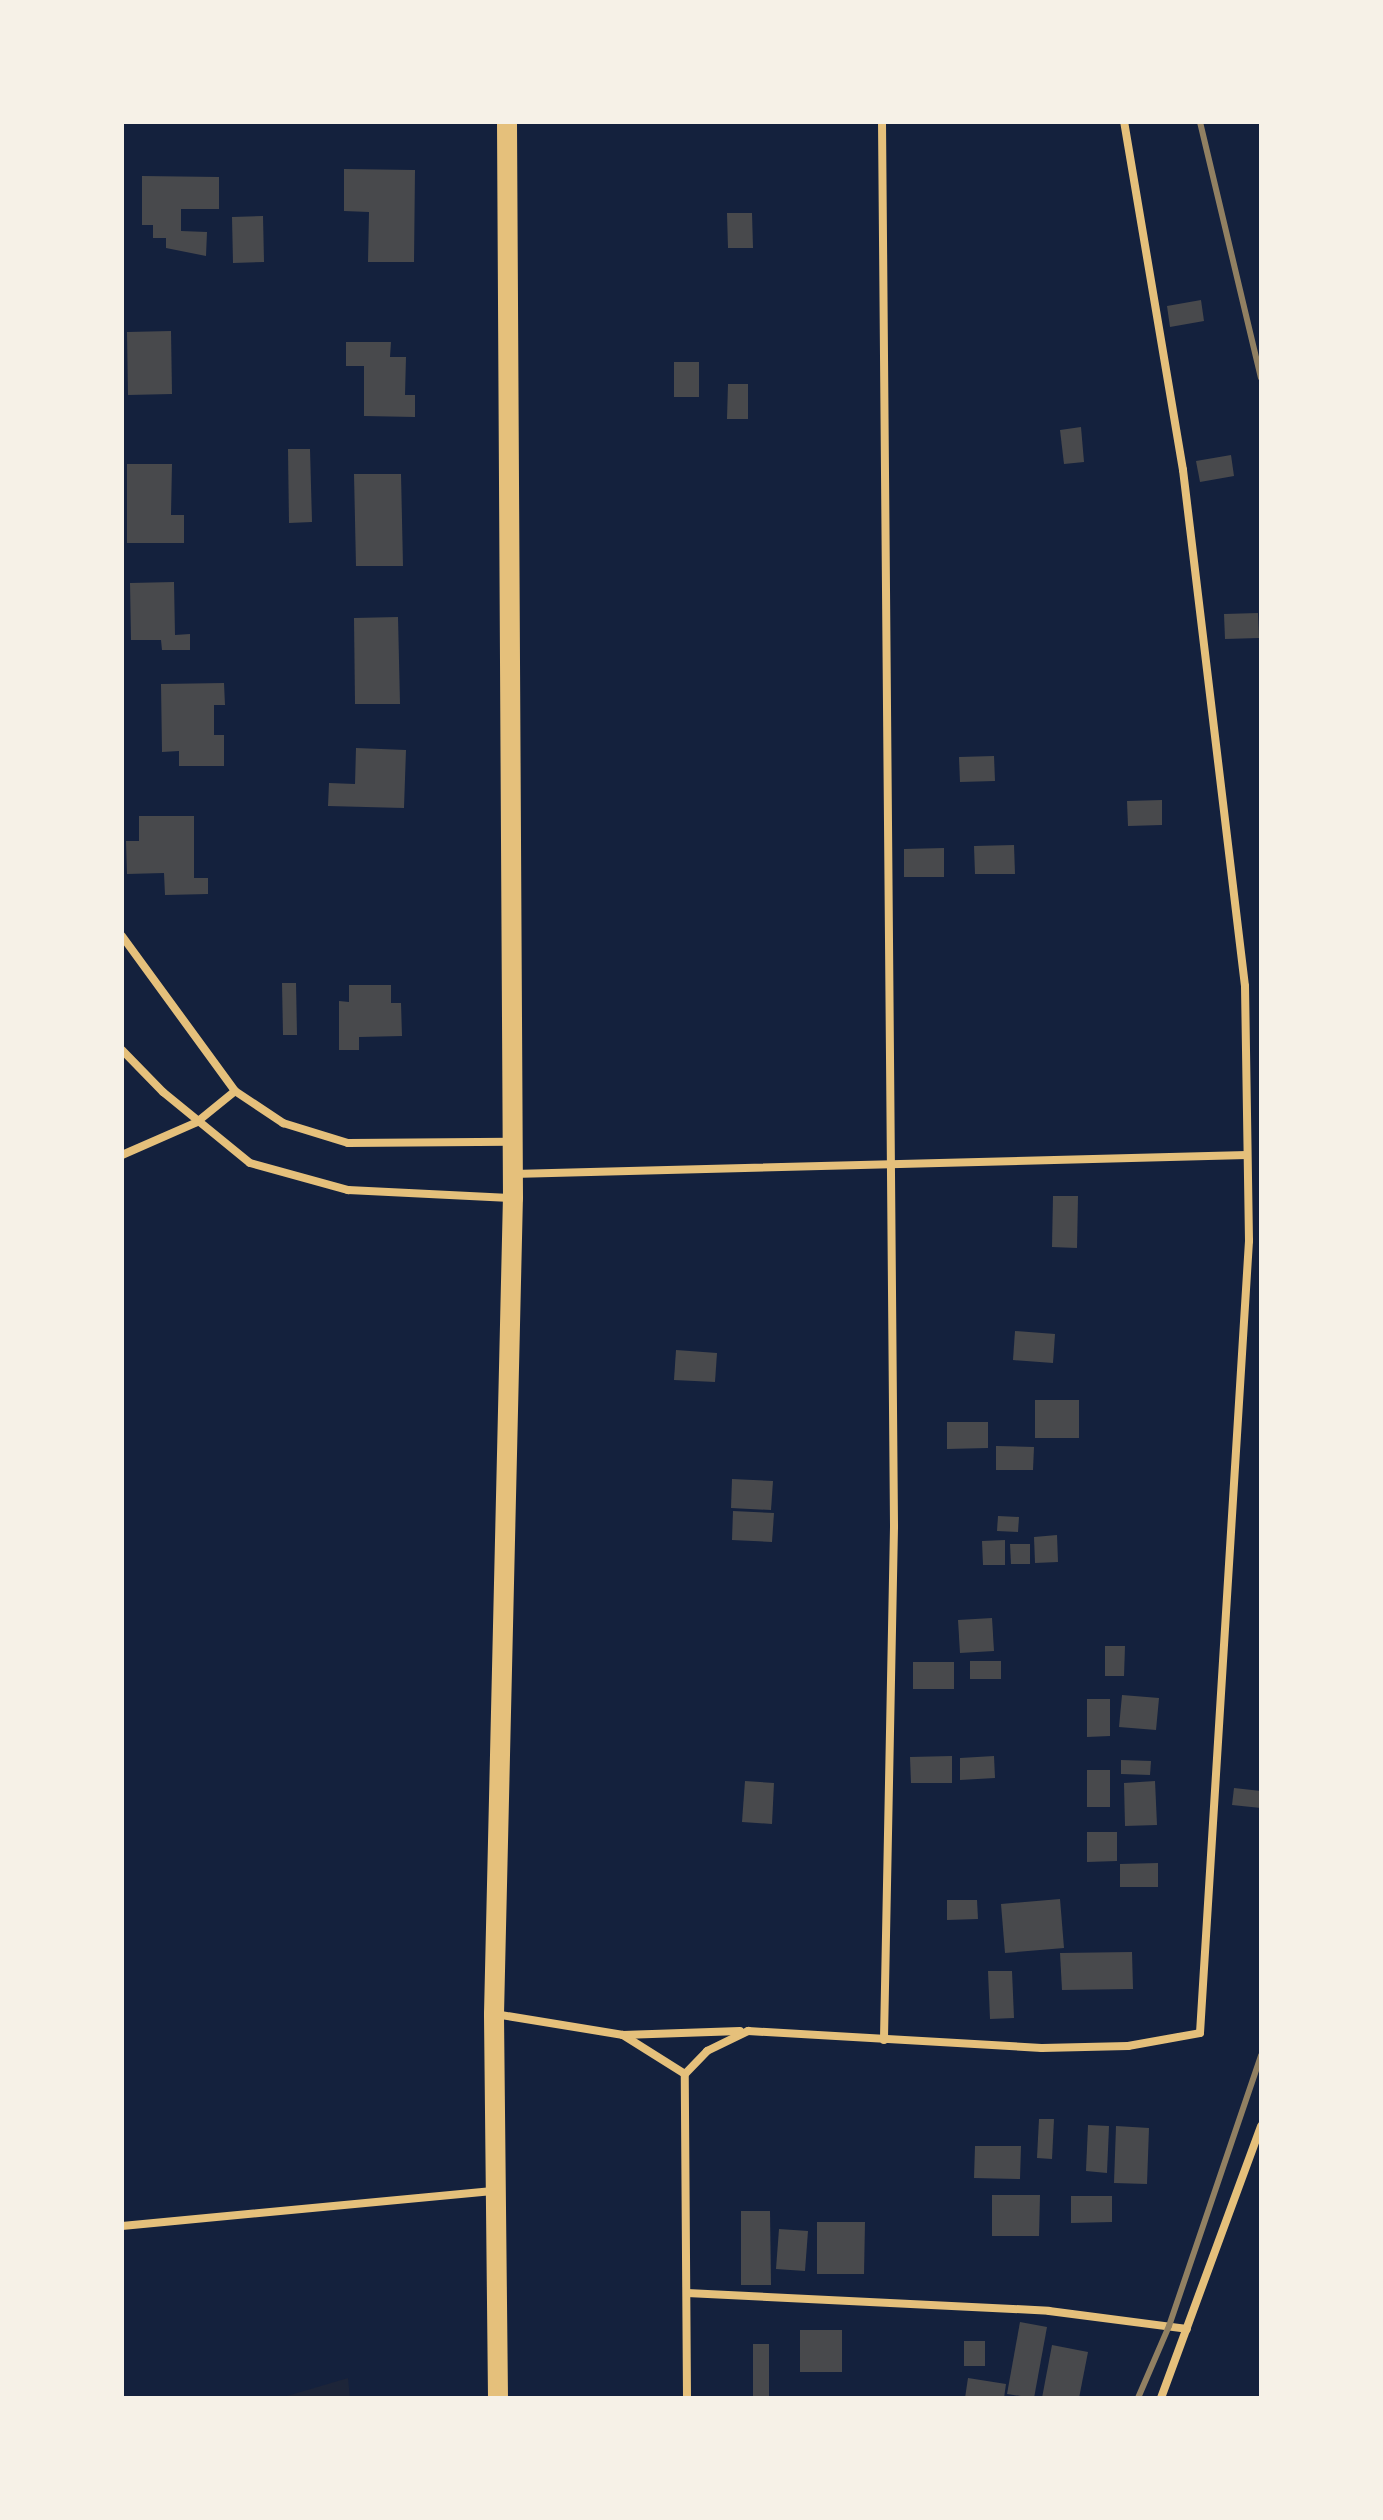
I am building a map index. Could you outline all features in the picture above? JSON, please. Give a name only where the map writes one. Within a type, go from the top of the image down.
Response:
[{"type":"highway","points":[[498,2398],[494,2014],[513,1198],[507,122]]},
{"type":"street","points":[[882,122],[894,1527],[884,2040]]},
{"type":"street","points":[[494,2014],[623,2035],[748,2031],[1042,2048],[1128,2046],[1200,2033],[1247,1269],[1245,986],[1211,680],[1174,412],[1124,122]]},
{"type":"street","points":[[122,936],[235,1091],[305,1134],[348,1143],[511,1142]]},
{"type":"street","points":[[122,1050],[197,1122],[250,1163],[348,1190],[513,1198]]},
{"type":"street","points":[[122,1155],[197,1122],[235,1091]]},
{"type":"street","points":[[512,1174],[1247,1155]]},
{"type":"street","points":[[687,2398],[685,2074],[707,2051],[748,2031]]},
{"type":"street","points":[[623,2035],[685,2074]]},
{"type":"street","points":[[1161,2398],[1261,2126]]},
{"type":"street","points":[[122,2226],[496,2191]]},
{"type":"street","points":[[687,2293],[1049,2311],[1187,2329]]},
{"type":"shaded area","points":[[348,2378],[350,2398],[280,2398]]},
{"type":"building","points":[[344,169],[415,170],[414,262],[368,262],[369,212],[344,211]]},
{"type":"building","points":[[142,176],[219,177],[219,209],[181,209],[181,231],[207,232],[206,256],[166,248],[166,238],[153,238],[153,225],[142,225]]},
{"type":"building","points":[[727,213],[752,213],[753,248],[728,248]]},
{"type":"building","points":[[263,216],[264,262],[233,263],[232,217]]},
{"type":"building","points":[[1201,300],[1204,321],[1170,327],[1167,306]]},
{"type":"building","points":[[171,331],[172,394],[128,395],[127,332]]},
{"type":"building","points":[[346,342],[391,342],[390,357],[406,357],[405,395],[415,395],[415,417],[364,416],[364,366],[346,366]]},
{"type":"building","points":[[674,362],[699,362],[699,397],[674,397]]},
{"type":"building","points":[[728,384],[748,384],[748,419],[727,419]]},
{"type":"building","points":[[1081,427],[1084,462],[1064,464],[1060,430]]},
{"type":"building","points":[[288,449],[310,449],[312,522],[289,523]]},
{"type":"building","points":[[1231,455],[1234,476],[1200,482],[1196,461]]},
{"type":"building","points":[[127,464],[172,464],[171,515],[184,515],[184,543],[127,543]]},
{"type":"building","points":[[354,474],[401,474],[403,566],[356,566]]},
{"type":"building","points":[[174,582],[175,635],[190,634],[190,650],[162,650],[161,640],[131,640],[130,583]]},
{"type":"building","points":[[1258,613],[1259,638],[1225,639],[1224,614]]},
{"type":"building","points":[[398,617],[400,704],[355,704],[354,618]]},
{"type":"building","points":[[224,683],[225,705],[214,705],[214,735],[224,735],[224,766],[179,766],[179,751],[162,752],[161,684]]},
{"type":"building","points":[[356,748],[406,750],[404,808],[328,806],[329,783],[355,784]]},
{"type":"building","points":[[994,756],[995,781],[960,782],[959,757]]},
{"type":"building","points":[[1162,800],[1162,825],[1128,826],[1127,801]]},
{"type":"building","points":[[139,816],[194,816],[194,878],[208,878],[208,894],[165,895],[164,873],[127,874],[126,841],[139,841]]},
{"type":"building","points":[[1014,845],[1015,874],[975,874],[974,846]]},
{"type":"building","points":[[944,848],[944,877],[904,877],[904,849]]},
{"type":"building","points":[[282,983],[296,983],[297,1035],[283,1035]]},
{"type":"building","points":[[349,985],[391,985],[391,1003],[401,1003],[402,1036],[359,1037],[359,1050],[339,1050],[339,1001],[349,1002]]},
{"type":"building","points":[[1053,1196],[1078,1196],[1077,1248],[1052,1247]]},
{"type":"building","points":[[1015,1331],[1055,1334],[1053,1363],[1013,1360]]},
{"type":"building","points":[[676,1350],[717,1353],[715,1382],[674,1380]]},
{"type":"building","points":[[1035,1400],[1079,1400],[1079,1438],[1035,1438]]},
{"type":"building","points":[[947,1422],[988,1422],[988,1448],[947,1449]]},
{"type":"building","points":[[996,1446],[1034,1447],[1033,1470],[996,1470]]},
{"type":"building","points":[[732,1479],[773,1481],[771,1510],[731,1508]]},
{"type":"building","points":[[733,1511],[774,1513],[772,1542],[732,1540]]},
{"type":"building","points":[[998,1516],[1019,1517],[1018,1532],[997,1531]]},
{"type":"building","points":[[1057,1535],[1058,1562],[1035,1563],[1034,1537]]},
{"type":"building","points":[[1005,1540],[1005,1565],[983,1565],[982,1541]]},
{"type":"building","points":[[1010,1544],[1030,1544],[1030,1564],[1011,1564]]},
{"type":"building","points":[[992,1618],[994,1651],[960,1653],[958,1620]]},
{"type":"building","points":[[1105,1646],[1125,1646],[1124,1676],[1105,1676]]},
{"type":"building","points":[[970,1661],[1001,1661],[1001,1679],[970,1679]]},
{"type":"building","points":[[913,1662],[954,1662],[954,1689],[913,1689]]},
{"type":"building","points":[[1122,1695],[1159,1698],[1156,1730],[1119,1727]]},
{"type":"building","points":[[1087,1699],[1110,1699],[1110,1736],[1087,1737]]},
{"type":"building","points":[[952,1756],[952,1783],[911,1783],[910,1757]]},
{"type":"building","points":[[994,1756],[995,1778],[960,1780],[960,1758]]},
{"type":"building","points":[[1121,1760],[1151,1761],[1150,1775],[1121,1774]]},
{"type":"building","points":[[1087,1770],[1110,1770],[1110,1807],[1087,1807]]},
{"type":"building","points":[[745,1781],[774,1783],[772,1824],[742,1822]]},
{"type":"building","points":[[1155,1781],[1157,1825],[1125,1826],[1124,1783]]},
{"type":"building","points":[[1234,1788],[1261,1791],[1261,1808],[1232,1805]]},
{"type":"building","points":[[1087,1832],[1117,1832],[1117,1861],[1087,1862]]},
{"type":"building","points":[[1158,1863],[1158,1887],[1120,1887],[1120,1864]]},
{"type":"building","points":[[1060,1899],[1064,1948],[1005,1953],[1001,1904]]},
{"type":"building","points":[[947,1900],[977,1900],[978,1919],[947,1920]]},
{"type":"building","points":[[1132,1952],[1133,1989],[1062,1990],[1060,1953]]},
{"type":"building","points":[[988,1971],[1012,1971],[1014,2018],[990,2019]]},
{"type":"building","points":[[1039,2119],[1054,2119],[1052,2159],[1037,2158]]},
{"type":"building","points":[[1088,2125],[1109,2126],[1107,2173],[1086,2171]]},
{"type":"building","points":[[1116,2126],[1149,2128],[1147,2184],[1114,2183]]},
{"type":"building","points":[[975,2146],[1021,2146],[1020,2179],[974,2178]]},
{"type":"building","points":[[992,2195],[1040,2195],[1039,2236],[992,2236]]},
{"type":"building","points":[[1071,2196],[1112,2196],[1112,2222],[1071,2223]]},
{"type":"building","points":[[741,2211],[770,2211],[771,2285],[741,2285]]},
{"type":"building","points":[[817,2222],[865,2222],[864,2274],[817,2274]]},
{"type":"building","points":[[779,2229],[808,2231],[805,2271],[776,2269]]},
{"type":"building","points":[[1020,2322],[1047,2327],[1034,2398],[1007,2394]]},
{"type":"building","points":[[800,2330],[842,2330],[842,2372],[800,2372]]},
{"type":"building","points":[[964,2341],[985,2341],[985,2366],[964,2366]]},
{"type":"building","points":[[753,2344],[769,2344],[769,2398],[753,2398]]},
{"type":"building","points":[[1052,2345],[1088,2352],[1079,2398],[1042,2398]]},
{"type":"building","points":[[968,2378],[1006,2384],[1004,2398],[965,2398]]},
{"type":"railway","points":[[1200,122],[1261,378]]},
{"type":"railway","points":[[1138,2398],[1169,2326],[1261,2055]]}]
